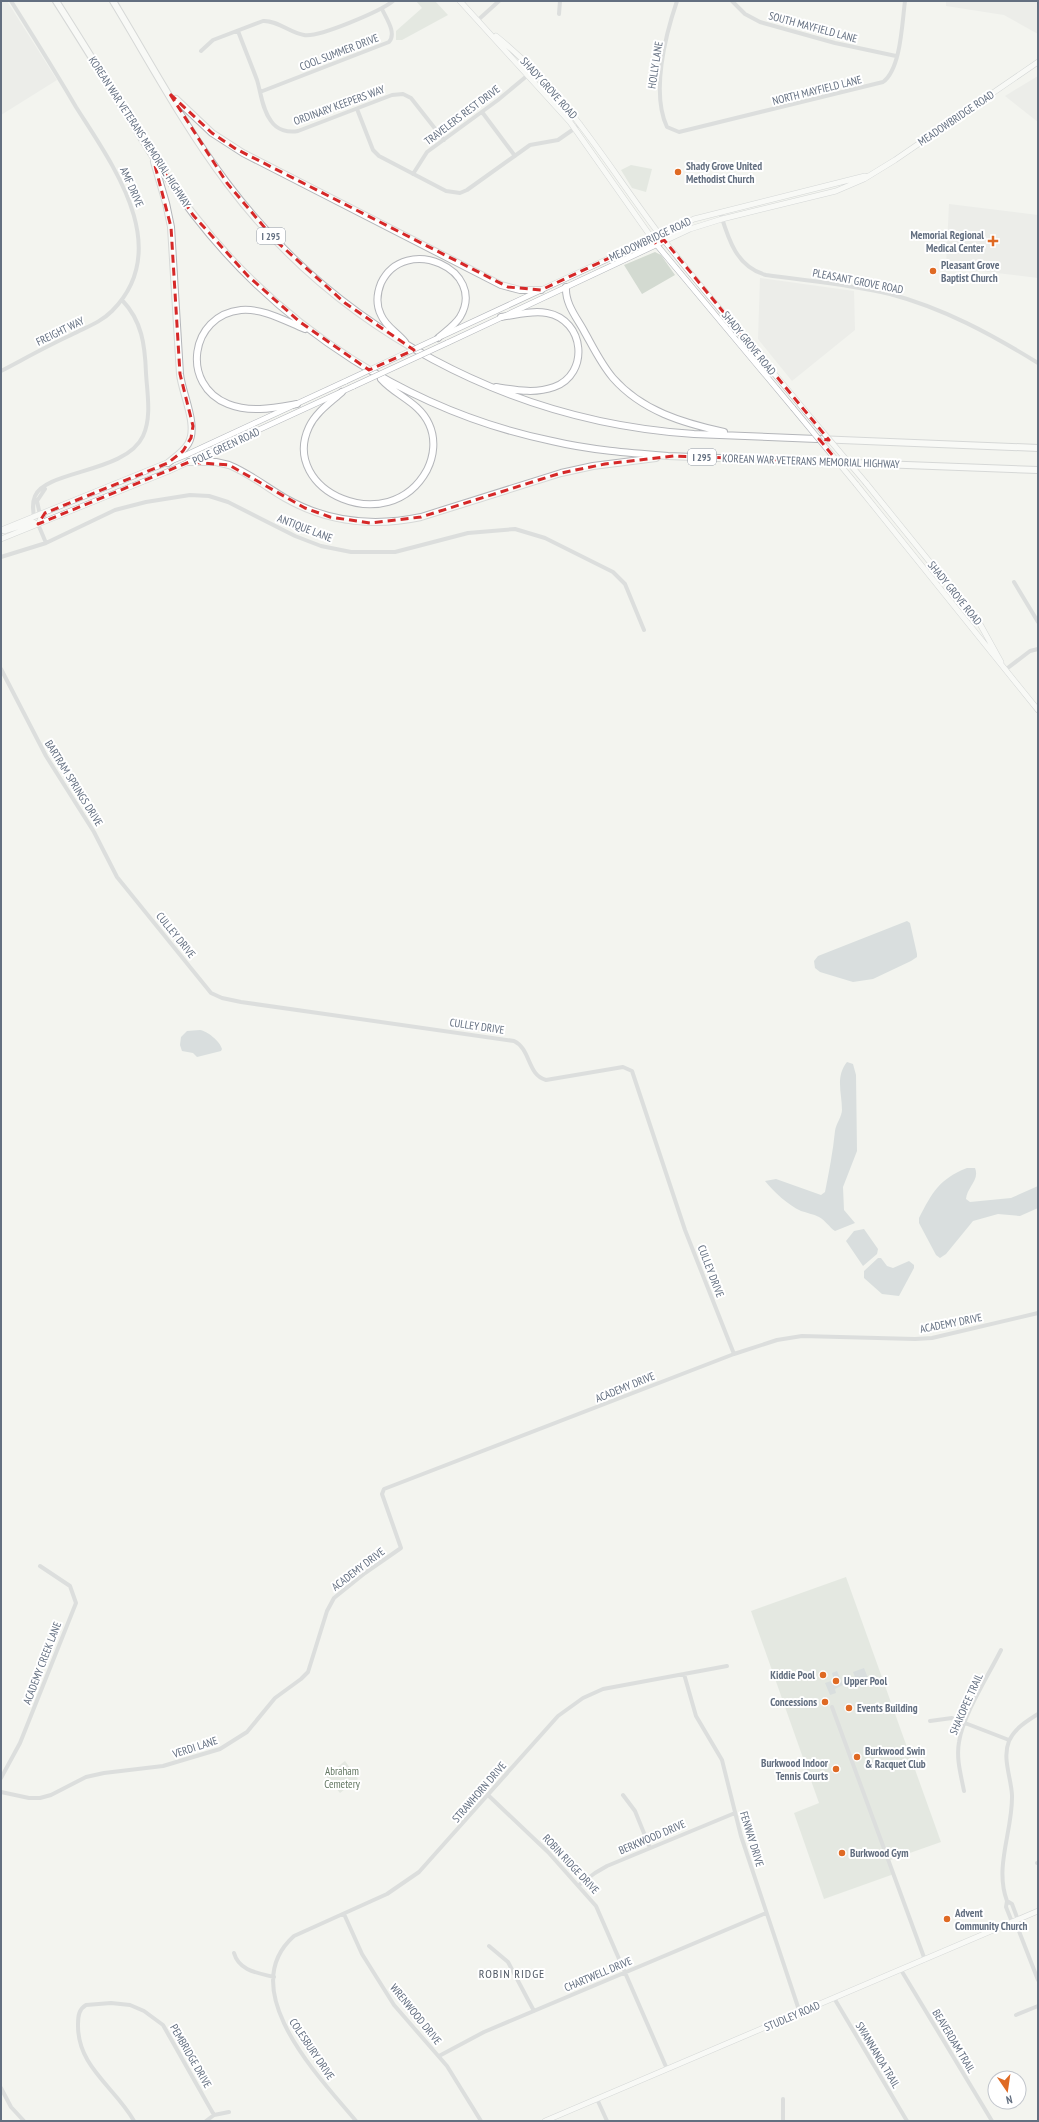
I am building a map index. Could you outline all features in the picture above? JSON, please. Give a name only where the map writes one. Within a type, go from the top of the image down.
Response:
[{"type":"highway","name":"KOREAN WAR VETERANS MEMORIAL HIGHWAY","points":[[56,1],[182,200],[216,242],[270,297],[313,332],[379,376],[463,415],[524,434],[583,447],[674,456],[1038,470]]},
{"type":"highway","name":"KOREAN WAR VETERANS MEMORIAL HIGHWAY","points":[[113,1],[223,178],[276,241],[308,272],[345,303],[407,345],[446,367],[486,386],[553,410],[603,422],[677,433],[1038,448]]},
{"type":"highway","points":[[170,94],[212,133],[243,153],[501,284],[520,290],[541,290]]},
{"type":"highway","points":[[152,154],[170,219],[180,374],[182,389],[193,426],[189,443],[168,463]]},
{"type":"highway","points":[[407,345],[383,319],[378,307],[378,293],[382,281],[389,271],[402,263],[414,259],[427,258],[446,265],[457,276],[464,292],[464,306],[461,315],[454,324],[438,338]]},
{"type":"highway","points":[[566,287],[567,300],[600,360],[614,379],[632,396],[677,420],[739,436]]},
{"type":"highway","points":[[297,404],[252,409],[235,406],[221,400],[209,391],[201,380],[196,366],[198,346],[203,334],[216,320],[229,313],[241,310],[266,314],[313,332]]},
{"type":"highway","points":[[486,386],[530,391],[550,388],[559,385],[570,377],[578,361],[579,350],[575,334],[568,324],[558,316],[537,312],[501,318]]},
{"type":"highway","points":[[342,392],[318,414],[307,432],[304,450],[310,470],[326,490],[347,502],[372,505],[396,500],[409,491],[424,474],[431,459],[434,439],[429,424],[420,410],[406,397],[388,387],[379,376]]},
{"type":"highway","points":[[189,462],[216,462],[229,465],[305,508],[330,517],[370,522],[400,521],[421,517],[580,468],[674,456]]},
{"type":"main road","name":"SHADY GROVE ROAD","points":[[460,1],[575,129],[656,244],[856,484],[1038,710]]},
{"type":"main road","name":"SHADY GROVE ROAD","points":[[482,25],[533,68],[581,124],[659,234],[866,483],[980,624],[1005,670]]},
{"type":"main road","name":"MEADOWBRIDGE ROAD","points":[[447,343],[690,229],[722,219],[836,191],[873,174],[1038,62]]},
{"type":"main road","name":"MEADOWBRIDGE ROAD","points":[[438,338],[694,219],[873,174]]},
{"type":"main road","name":"POLE GREEN ROAD","points":[[1,531],[168,463],[438,338]]},
{"type":"main road","name":"POLE GREEN ROAD","points":[[1,539],[189,462],[447,343]]},
{"type":"main road","points":[[1,531],[12,530],[33,522],[38,524],[42,514]]},
{"type":"main road","points":[[908,548],[914,543]]},
{"type":"main road","name":"STUDLEY ROAD","points":[[545,2121],[1038,1911]]},
{"type":"street","name":"AMF DRIVE","points":[[11,1],[106,155],[131,202],[137,226],[138,255],[135,274],[122,300]]},
{"type":"street","points":[[201,51],[210,42],[267,21],[298,34],[312,35],[382,9],[393,1]]},
{"type":"street","points":[[478,20],[499,1]]},
{"type":"street","points":[[559,14],[560,1]]},
{"type":"street","name":"HOLLY LANE","points":[[671,131],[661,112],[660,81],[678,1]]},
{"type":"street","name":"SOUTH MAYFIELD LANE","points":[[732,1],[745,14],[760,22],[835,43],[896,56]]},
{"type":"street","name":"NORTH MAYFIELD LANE","points":[[671,131],[679,132],[689,130],[881,83],[892,74],[904,1]]},
{"type":"street","name":"COOL SUMMER DRIVE","points":[[260,92],[389,42],[392,37],[392,31],[382,9]]},
{"type":"street","name":"ORDINARY KEEPERS WAY","points":[[238,31],[272,122],[281,129],[290,132],[303,130],[396,94],[406,94],[411,98],[444,140]]},
{"type":"street","name":"TRAVELERS REST DRIVE","points":[[413,174],[424,155],[482,112],[528,75]]},
{"type":"street","points":[[357,109],[376,154],[446,191],[460,192],[467,190],[533,143],[558,140],[581,124]]},
{"type":"street","points":[[482,112],[515,156]]},
{"type":"street","name":"PLEASANT GROVE ROAD","points":[[720,212],[736,253],[744,264],[755,271],[766,275],[872,290],[915,302],[950,315],[985,332],[1038,364]]},
{"type":"street","name":"FREIGHT WAY","points":[[1,371],[72,334],[95,324],[106,316],[122,300]]},
{"type":"street","points":[[42,514],[37,501],[42,491],[123,456],[135,447],[143,437],[146,424],[147,403],[143,340],[135,317],[122,300]]},
{"type":"street","points":[[34,517],[34,498],[40,489],[57,481],[95,468]]},
{"type":"street","name":"ANTIQUE LANE","points":[[1,557],[46,543],[122,507],[190,495],[209,496],[228,502],[295,536],[321,546],[351,552],[395,552],[468,533],[515,529],[545,538],[613,572],[626,584],[644,630]]},
{"type":"street","points":[[38,524],[46,543]]},
{"type":"street","points":[[1014,582],[1038,622]]},
{"type":"street","points":[[1005,670],[1030,651],[1038,648]]},
{"type":"street","name":"BARTRAM SPRINGS DRIVE","points":[[1,670],[46,756],[94,832],[117,877],[138,903]]},
{"type":"street","name":"CULLEY DRIVE","points":[[138,903],[207,990],[216,996],[306,1012],[514,1041],[524,1049],[535,1074],[546,1080],[623,1067],[630,1069],[634,1074],[685,1230],[734,1354]]},
{"type":"street","name":"ACADEMY DRIVE","points":[[328,1611],[336,1595],[401,1548],[382,1494],[384,1489],[734,1354],[777,1340],[802,1336],[908,1339],[932,1338],[1038,1313]]},
{"type":"street","name":"ACADEMY CREEK LANE","points":[[1,1778],[20,1743],[76,1603],[70,1586],[40,1566]]},
{"type":"street","name":"VERDI LANE","points":[[1,1792],[29,1798],[40,1798],[86,1777],[104,1773],[163,1766],[230,1744],[252,1727],[280,1693],[301,1679],[308,1672],[328,1611]]},
{"type":"street","name":"SHAKOPEE TRAIL","points":[[964,1791],[958,1750],[960,1736],[1001,1650]]},
{"type":"street","name":"STRAWHORN DRIVE","points":[[274,1977],[278,1958],[289,1941],[304,1931],[387,1894],[419,1872],[558,1716],[576,1702],[594,1692],[613,1686],[727,1666]]},
{"type":"street","name":"FENWAY DRIVE","points":[[684,1674],[696,1716],[722,1760],[735,1813],[766,1913],[800,2013]]},
{"type":"street","points":[[832,1707],[925,1960]]},
{"type":"street","points":[[1038,1714],[1020,1726],[1009,1740],[1006,1756],[1012,1793],[1012,1808],[1002,1876],[1003,1889],[1007,1901],[1012,1904],[1015,1921],[1038,1980]]},
{"type":"street","points":[[930,1721],[947,1718],[966,1723],[1009,1740]]},
{"type":"street","points":[[624,1795],[635,1811],[650,1848]]},
{"type":"street","name":"ROBIN RIDGE DRIVE","points":[[488,1796],[515,1820],[579,1885],[596,1906],[667,2069]]},
{"type":"street","name":"BERKWOOD DRIVE","points":[[579,1885],[595,1873],[650,1848],[735,1813]]},
{"type":"street","name":"CHARTWELL DRIVE","points":[[439,2056],[461,2043],[534,2011],[766,1913]]},
{"type":"street","name":"WRENWOOD DRIVE","points":[[344,1914],[362,1954],[394,2005],[439,2056],[458,2081],[481,2121]]},
{"type":"street","points":[[489,1946],[508,1962],[534,2011]]},
{"type":"street","points":[[234,1952],[237,1961],[244,1968],[274,1977]]},
{"type":"street","name":"BEAVERDAM TRAIL","points":[[901,1970],[992,2121]]},
{"type":"street","name":"COLESBURY DRIVE","points":[[274,1977],[274,1998],[282,2020],[326,2087],[356,2121]]},
{"type":"street","name":"SWANNANOA TRAIL","points":[[834,1998],[907,2121]]},
{"type":"street","name":"PEMBRIDGE DRIVE","points":[[134,2121],[121,2100],[91,2068],[80,2047],[78,2032],[80,2012],[86,2005],[99,2002],[123,2004],[139,2008],[163,2025],[214,2115]]},
{"type":"street","points":[[1016,2014],[1038,2006]]},
{"type":"street","points":[[1,2088],[11,2107],[24,2121]]},
{"type":"street","points":[[597,2099],[607,2121]]},
{"type":"street","points":[[783,2121],[784,2099]]},
{"type":"street","points":[[206,2121],[214,2115],[229,2112]]},
{"type":"highlighted area","points":[[170,94],[212,133],[236,149],[508,287],[541,290],[652,238],[656,244],[664,240],[829,440],[819,439],[838,462],[674,456],[605,464],[561,473],[421,517],[370,523],[330,517],[305,508],[229,465],[189,462],[38,524],[45,513],[168,463],[183,451],[191,438],[193,426],[180,374],[171,227],[152,154],[193,215],[248,276],[300,322],[369,370],[414,350],[345,303],[276,241],[227,183]]},
{"type":"shaded area","points":[[1,1],[7,1],[57,80],[1,115]]},
{"type":"shaded area","points":[[946,1],[1038,1],[1038,34],[1004,15],[946,6]]},
{"type":"shaded area","points":[[1038,76],[1038,122],[1005,96]]},
{"type":"shaded area","name":"Memorial Regional Medical Center","points":[[949,204],[1038,215],[1038,278],[946,267]]},
{"type":"shaded area","points":[[760,278],[854,291],[855,330],[792,381],[758,339]]},
{"type":"shaded area","points":[[907,921],[910,923],[917,954],[917,957],[911,961],[873,979],[853,982],[820,972],[815,968],[814,961],[818,956]]},
{"type":"shaded area","points":[[200,1030],[206,1032],[216,1040],[221,1046],[221,1051],[197,1057],[193,1053],[182,1051],[180,1045],[181,1037],[187,1031]]},
{"type":"shaded area","points":[[847,1062],[853,1064],[856,1075],[857,1151],[843,1187],[844,1210],[855,1223],[835,1231],[819,1217],[801,1211],[786,1202],[765,1181],[776,1179],[821,1195],[825,1192],[835,1131],[842,1112],[840,1085],[841,1073]]},
{"type":"shaded area","points":[[967,1168],[975,1168],[976,1172],[975,1180],[966,1199],[970,1202],[1011,1198],[1038,1186],[1038,1208],[1020,1216],[998,1214],[973,1221],[946,1254],[940,1258],[936,1255],[919,1223],[919,1218],[937,1188],[957,1172]]},
{"type":"shaded area","points":[[864,1229],[878,1249],[877,1254],[863,1266],[846,1241],[854,1231]]},
{"type":"shaded area","points":[[878,1258],[881,1258],[887,1266],[893,1268],[909,1261],[914,1265],[914,1268],[899,1296],[882,1294],[864,1278],[864,1271]]},
{"type":"shaded area","points":[[864,1668],[870,1683],[859,1687],[853,1672]]},
{"type":"shaded area","name":"Upper Pool","points":[[837,1671],[843,1685],[835,1689],[836,1693],[830,1695],[825,1683],[834,1680],[832,1673]]},
{"type":"green space","points":[[416,1],[435,1],[448,15],[402,40],[396,40],[396,31],[422,8]]},
{"type":"green space","points":[[631,165],[652,169],[646,192],[632,188],[621,170]]},
{"type":"green space","points":[[655,252],[661,255],[675,275],[642,294],[624,265]]},
{"type":"green space","name":"Burkwood Swin & Racquet Club","points":[[846,1577],[941,1842],[890,1860],[894,1874],[824,1899],[794,1813],[819,1803],[751,1611]]},
{"type":"green space","name":"Abraham Cemetery","points":[[345,1761],[358,1779],[340,1793],[326,1776]]},
{"type":"place","name":"Shady Grove United Methodist Church","points":[[678,172]]},
{"type":"place","name":"Memorial Regional Medical Center","points":[[993,241]]},
{"type":"place","name":"Pleasant Grove Baptist Church","points":[[933,271]]},
{"type":"place","name":"Kiddie Pool","points":[[823,1675]]},
{"type":"place","name":"Upper Pool","points":[[836,1681]]},
{"type":"place","name":"Concessions","points":[[825,1702]]},
{"type":"place","name":"Events Building","points":[[849,1708]]},
{"type":"place","name":"Burkwood Swin & Racquet Club","points":[[857,1757]]},
{"type":"place","name":"Burkwood Indoor Tennis Courts","points":[[836,1769]]},
{"type":"place","name":"Burkwood Gym","points":[[842,1853]]},
{"type":"place","name":"Advent Community Church","points":[[947,1919]]},
{"type":"district","name":"ROBIN RIDGE","points":[[512,1974]]}]
